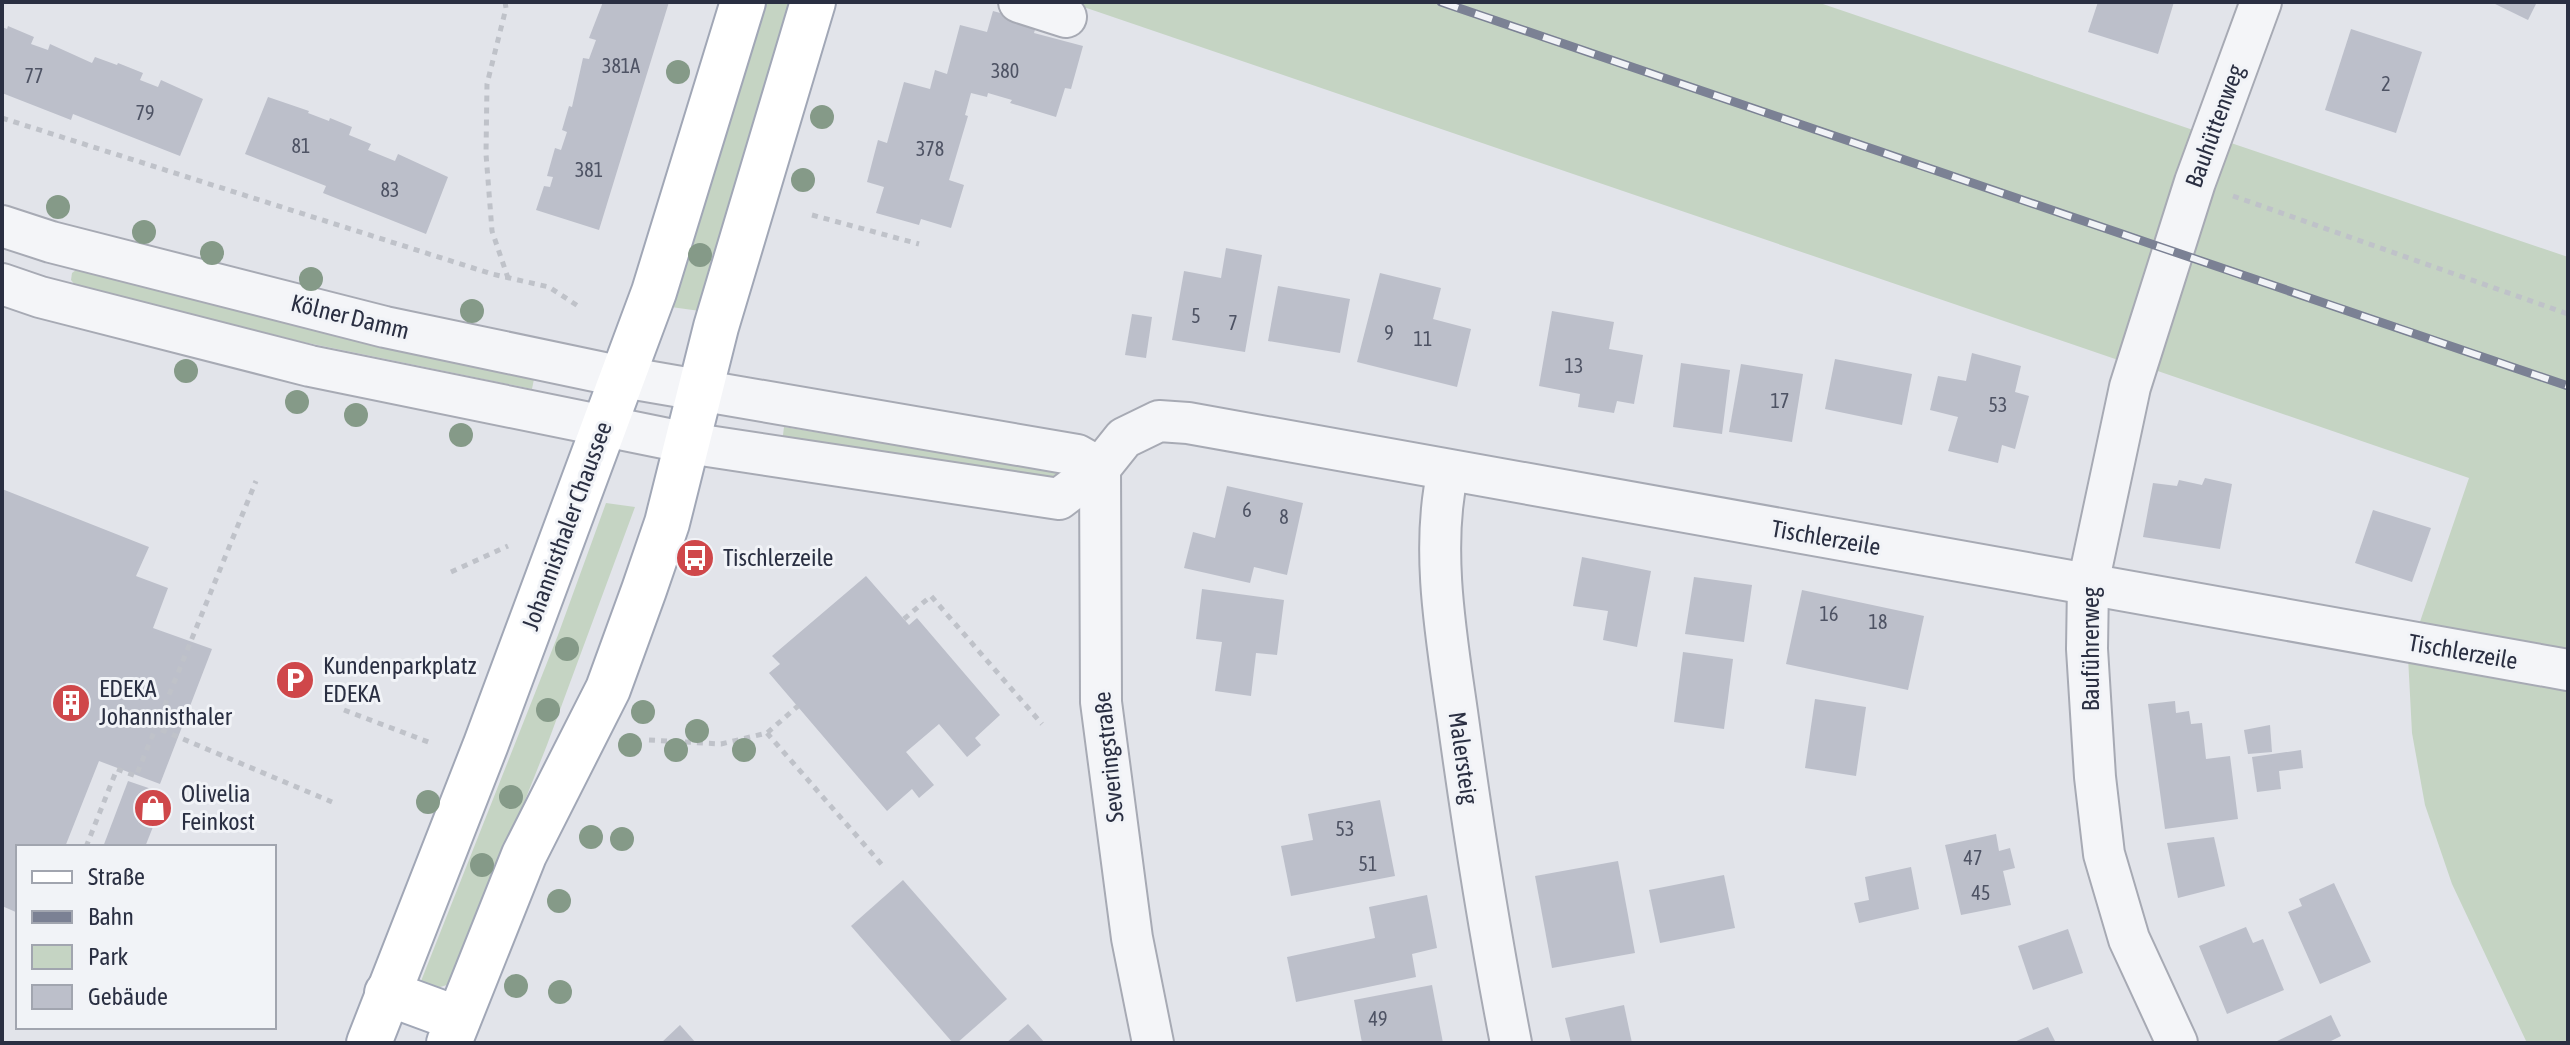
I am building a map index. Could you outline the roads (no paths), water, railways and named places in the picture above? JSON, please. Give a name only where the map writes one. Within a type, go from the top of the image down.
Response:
[{"type":"main road","name":"Johannisthaler Chaussee","points":[[369,1043],[486,744],[623,377],[668,250],[743,2]]},
{"type":"main road","points":[[387,993],[454,1031],[524,855],[608,689],[667,523],[716,327],[813,2]]},
{"type":"street","points":[[1019,2],[1066,17]]},
{"type":"street","name":"Bauhüttenweg","points":[[2171,251],[2261,2]]},
{"type":"street","name":"Kölner Damm","points":[[2,226],[51,242],[385,327],[623,377],[702,390]]},
{"type":"street","points":[[40,297],[51,242]]},
{"type":"street","name":"Bauführerweg","points":[[2171,251],[2130,387],[2088,584],[2087,649],[2095,777],[2104,854],[2129,939],[2177,1043]]},
{"type":"street","points":[[2,284],[40,297],[310,366],[688,443]]},
{"type":"street","points":[[702,390],[1077,455],[1100,468]]},
{"type":"street","name":"Tischlerzeile","points":[[688,443],[1059,499],[1100,468],[1124,438],[1159,421],[1188,423],[2568,670]]},
{"type":"street","name":"Severingstraße","points":[[1100,468],[1101,702],[1132,938],[1153,1043]]},
{"type":"street","name":"Malersteig","points":[[1448,471],[1442,498],[1442,609],[1482,890],[1511,1043]]},
{"type":"railway","points":[[1441,2],[2568,386]]},
{"type":"place","name":"Tischlerzeile","points":[[695,558]]},
{"type":"place","name":"Kundenparkplatz EDEKA","points":[[295,680]]},
{"type":"place","name":"EDEKA Johannisthaler","points":[[71,703]]},
{"type":"place","name":"Olivelia Feinkost","points":[[153,808]]}]
